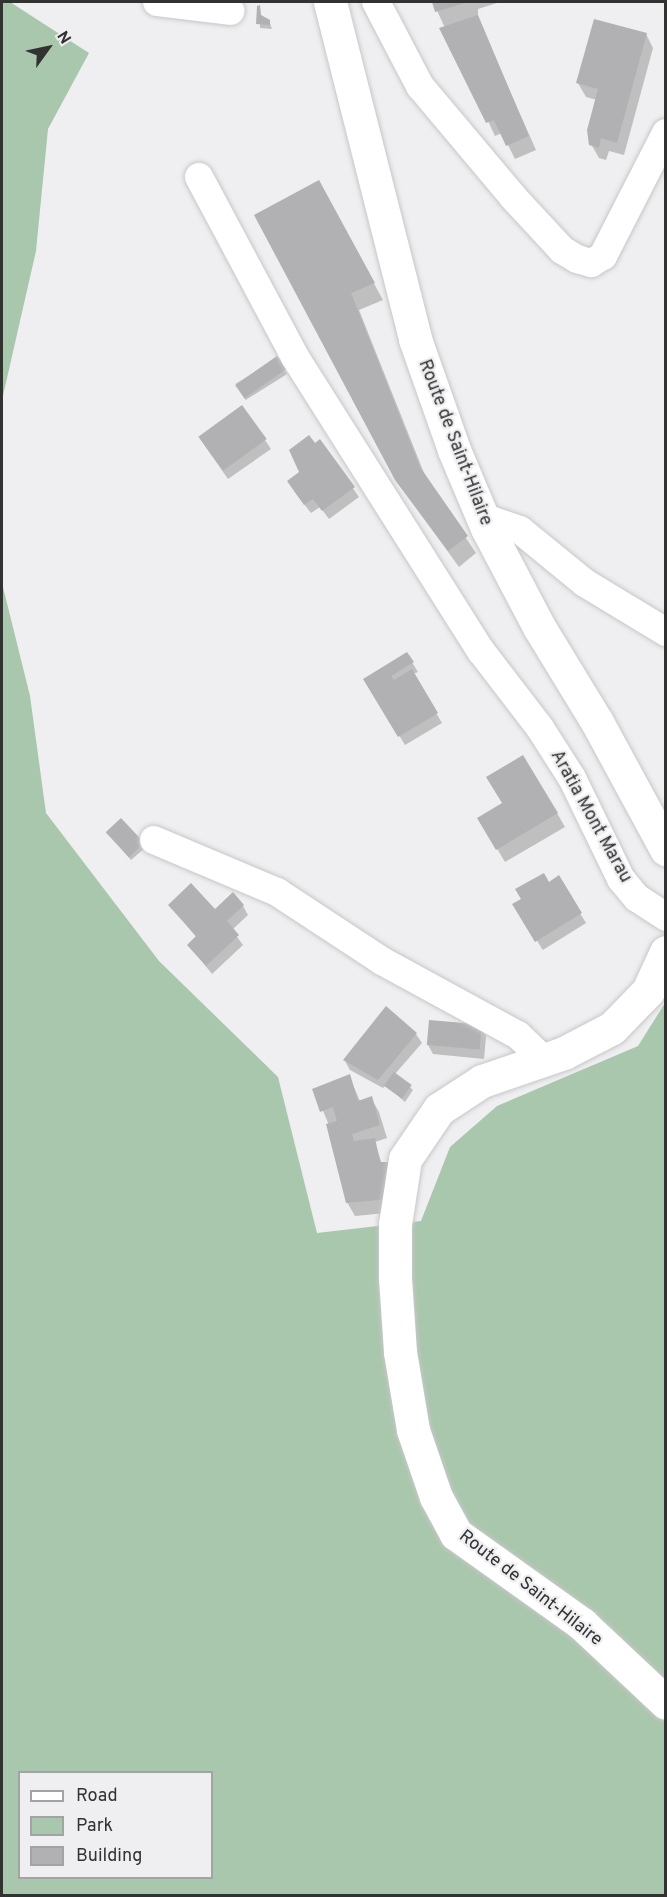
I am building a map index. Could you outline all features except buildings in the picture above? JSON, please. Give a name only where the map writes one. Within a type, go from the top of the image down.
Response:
[{"type":"street","points":[[157,2],[230,11]]},
{"type":"street","name":"Route de Saint-Hilaire","points":[[330,2],[415,339],[482,517],[539,627],[661,831]]},
{"type":"street","points":[[376,2],[420,86],[562,250],[577,259],[591,263],[603,256],[666,133]]},
{"type":"street","name":"Aratia Mont Marau","points":[[199,177],[300,367],[481,651],[540,728],[572,778],[621,879],[637,898],[666,917]]},
{"type":"street","points":[[482,517],[520,530],[585,583],[666,632]]},
{"type":"street","points":[[154,840],[277,892],[382,961],[518,1035],[543,1059]]},
{"type":"street","name":"Route de Saint-Hilaire","points":[[666,952],[648,991],[612,1028],[564,1053],[543,1059],[458,1093],[439,1109],[405,1159],[395,1224],[395,1278],[400,1352],[413,1430],[436,1497],[456,1534],[582,1624],[666,1702]]},
{"type":"green space","points":[[2,2],[10,2],[89,53],[48,129],[36,251],[2,400]]},
{"type":"green space","points":[[2,583],[30,696],[46,813],[159,961],[278,1077],[317,1233],[421,1221],[450,1147],[497,1106],[638,1046],[665,1003],[665,1895],[2,1895]]}]
